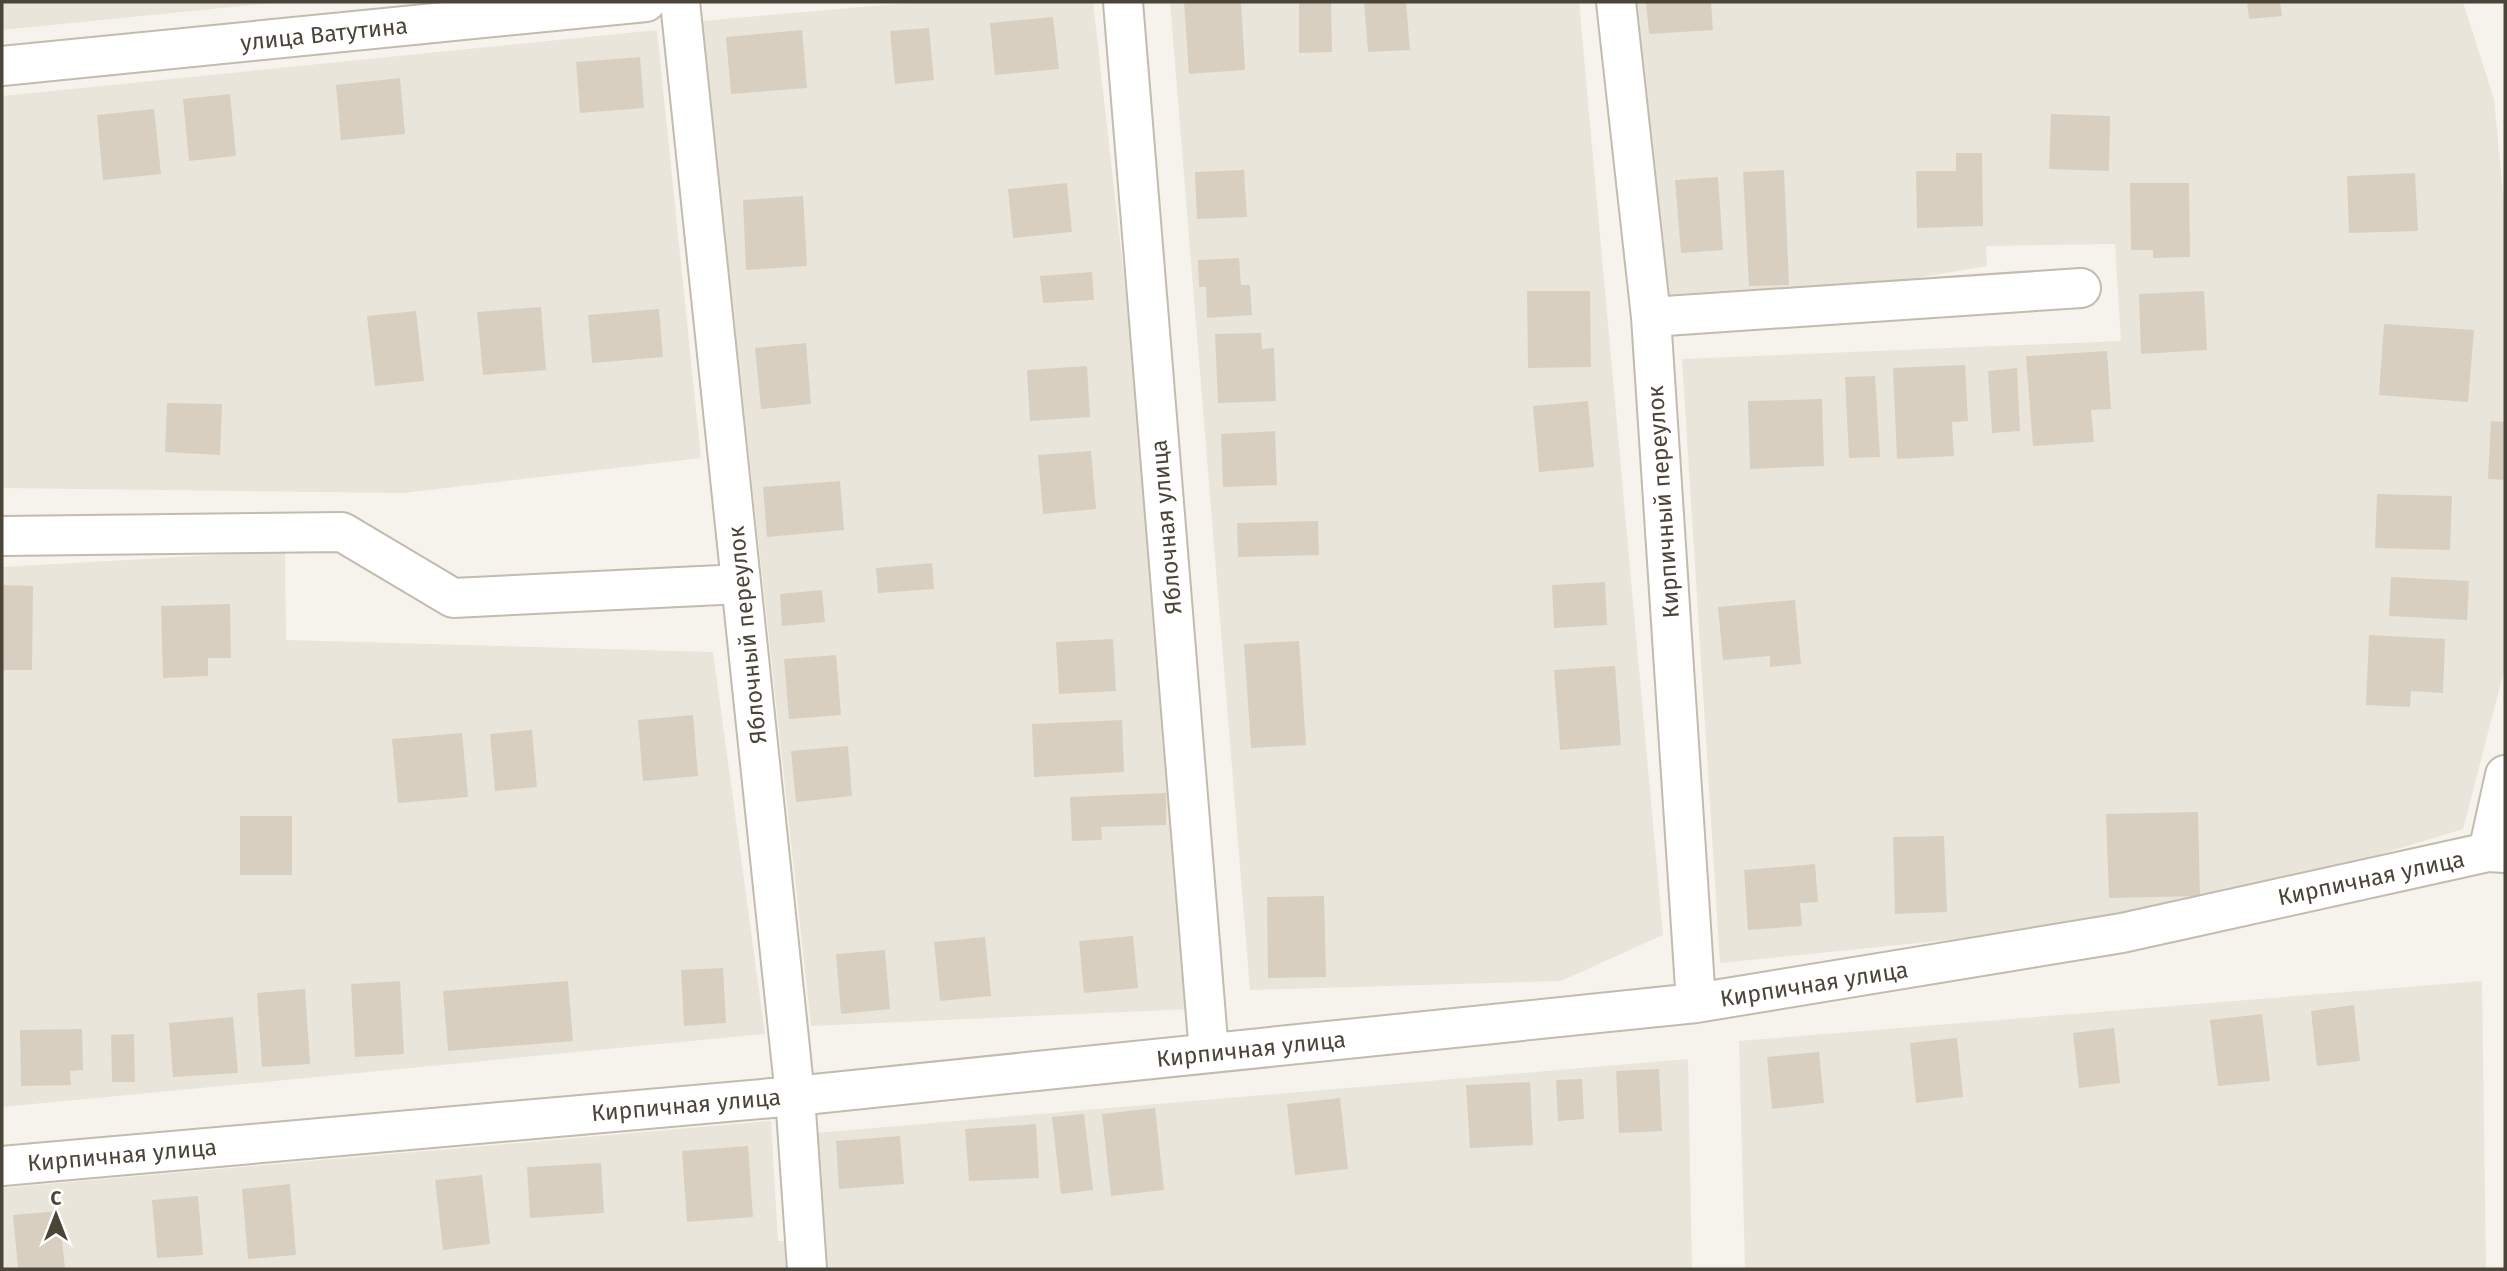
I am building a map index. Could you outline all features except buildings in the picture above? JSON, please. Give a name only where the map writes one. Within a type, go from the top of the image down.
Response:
[{"type":"street","name":"улица Ватутина","points":[[2,66],[646,2]]},
{"type":"street","name":"Яблочный переулок","points":[[680,2],[795,1096],[807,1269]]},
{"type":"street","name":"Яблочная улица","points":[[1123,2],[1209,1053]]},
{"type":"street","name":"Кирпичный переулок","points":[[1616,2],[1651,317],[1696,1003]]},
{"type":"street","points":[[1651,317],[2081,288]]},
{"type":"street","points":[[2,536],[342,532],[453,598],[741,583]]},
{"type":"street","points":[[2497,853],[2505,775]]},
{"type":"street","name":"Кирпичная улица","points":[[2,1166],[795,1096],[1696,1003],[2122,933],[2497,853]]},
{"type":"shaded area","points":[[2,2],[282,2],[2,30]]},
{"type":"shaded area","points":[[919,2],[1093,2],[1153,533],[1192,1009],[811,1026],[702,21]]},
{"type":"shaded area","points":[[1170,2],[1579,2],[1663,935],[1561,981],[1250,990]]},
{"type":"shaded area","points":[[1636,2],[2463,2],[2494,99],[2505,215],[2505,667],[2463,829],[2175,917],[1720,963],[1682,359],[2121,341],[2115,244],[1986,246],[1987,266],[1839,291],[1665,303]]},
{"type":"shaded area","points":[[657,30],[701,458],[403,493],[2,488],[2,96]]},
{"type":"shaded area","points":[[285,551],[286,640],[713,652],[765,1034],[2,1107],[2,567]]},
{"type":"shaded area","points":[[2482,981],[2486,1269],[1745,1269],[1739,1041]]},
{"type":"shaded area","points":[[1688,1059],[1692,1269],[823,1269],[815,1133]]},
{"type":"shaded area","points":[[771,1121],[778,1241],[797,1241],[798,1269],[2,1269],[2,1188]]}]
